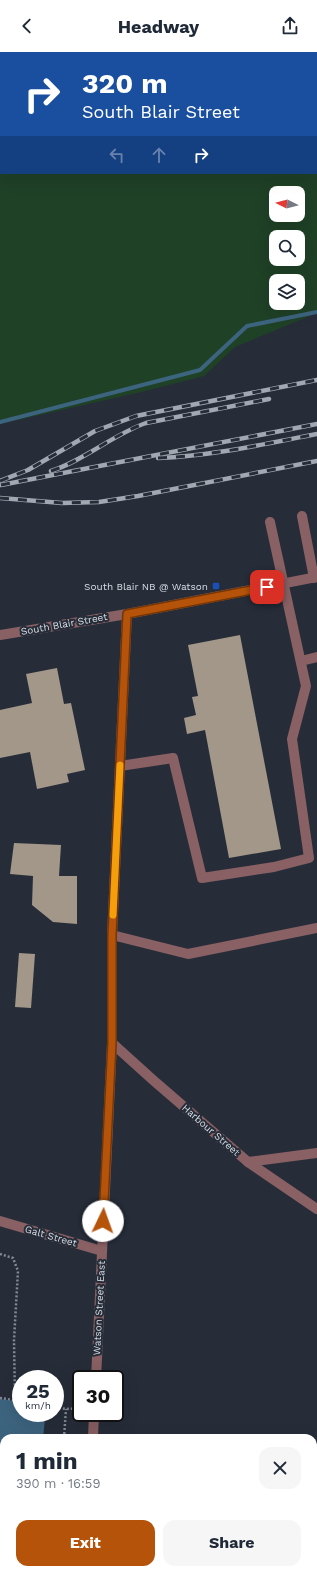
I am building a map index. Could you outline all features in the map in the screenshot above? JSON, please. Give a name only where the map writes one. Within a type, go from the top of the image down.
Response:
[{"type":"street","points":[[302,516],[316,577]]},
{"type":"street","points":[[120,766],[173,758],[202,878],[274,867],[309,858],[292,739],[306,686],[270,522]]},
{"type":"street","name":"South Blair Street","points":[[0,635],[127,614],[316,577]]},
{"type":"street","name":"Watson Street East","points":[[96,1370],[112,1043],[112,935],[127,614]]},
{"type":"street","points":[[301,661],[317,657]]},
{"type":"street","points":[[112,935],[188,954],[317,928]]},
{"type":"street","name":"Harbour Street","points":[[112,1043],[152,1080],[248,1162],[317,1209]]},
{"type":"street","points":[[248,1162],[317,1153]]},
{"type":"street","name":"Galt Street","points":[[0,1221],[102,1251]]},
{"type":"street","points":[[93,1434],[94,1422]]},
{"type":"path","points":[[0,1254],[13,1258],[18,1271],[14,1340],[14,1370]]},
{"type":"path","points":[[0,1398],[12,1400]]},
{"type":"path","points":[[64,1434],[66,1409],[72,1409]]},
{"type":"green space","points":[[0,174],[317,174],[317,313],[235,347],[204,376],[137,393],[0,424]]},
{"type":"water","points":[[0,1399],[12,1401],[12,1422],[45,1422],[43,1434],[0,1434]]},
{"type":"building","points":[[240,635],[281,849],[229,858],[205,730],[187,734],[184,718],[196,715],[192,697],[198,696],[188,645]]},
{"type":"building","points":[[57,668],[64,704],[71,703],[85,770],[67,774],[69,782],[37,789],[30,752],[0,758],[0,710],[32,703],[26,674]]},
{"type":"building","points":[[14,843],[61,845],[59,876],[77,876],[77,924],[53,922],[32,905],[33,876],[10,874]]},
{"type":"building","points":[[19,953],[35,954],[31,1008],[15,1007]]},
{"type":"waterway","points":[[0,422],[200,370],[247,326],[317,312]]},
{"type":"railway","points":[[0,481],[28,470],[95,431],[136,416],[317,380]]},
{"type":"railway","points":[[51,471],[75,461],[122,434],[146,423],[269,399]]},
{"type":"railway","points":[[1,485],[317,424]]},
{"type":"railway","points":[[158,458],[218,452],[317,434]]},
{"type":"railway","points":[[0,498],[62,503],[99,502],[138,496],[317,461]]},
{"type":"slow traffic","points":[[113,915],[120,765]]},
{"type":"place","name":"South Blair NB @ Watson","points":[[216,586]]},
{"type":"route","points":[[103,1221],[112,1043],[112,935],[127,614],[267,587]]}]
